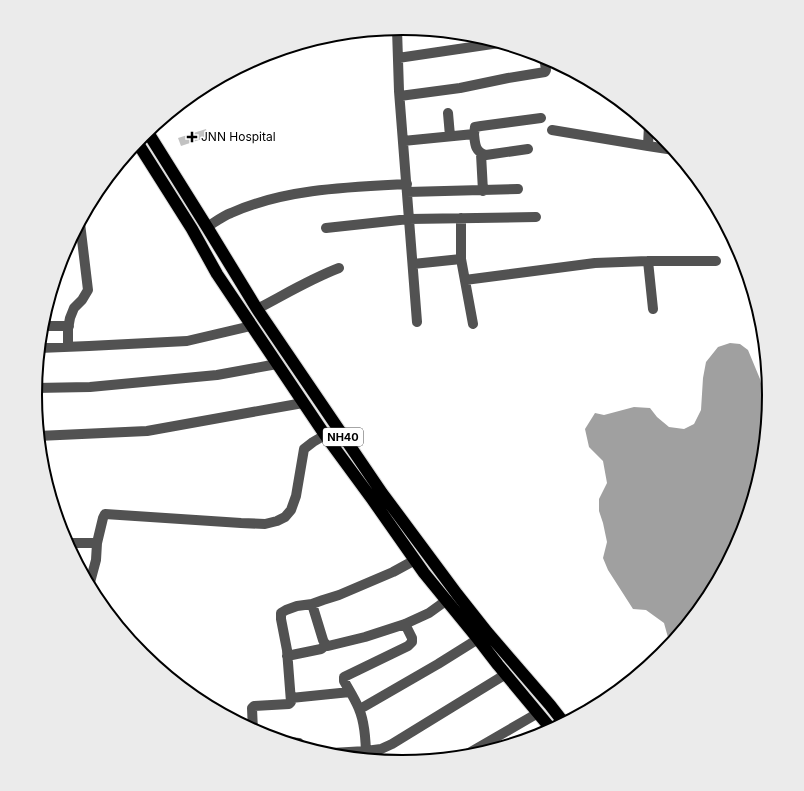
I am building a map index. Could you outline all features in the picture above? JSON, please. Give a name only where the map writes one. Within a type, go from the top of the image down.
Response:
[{"type":"highway","name":"NH40","points":[[151,137],[206,224],[257,309],[377,486],[426,554],[487,632],[560,719]]},
{"type":"highway","name":"NH40","points":[[141,148],[192,229],[217,274],[325,436],[415,560],[498,665],[548,725]]},
{"type":"highway","points":[[192,229],[206,224]]},
{"type":"street","points":[[397,35],[403,141],[417,322]]},
{"type":"street","points":[[398,58],[486,45]]},
{"type":"street","points":[[400,96],[460,88],[508,78],[541,74],[546,70],[545,64]]},
{"type":"street","points":[[448,113],[450,136]]},
{"type":"street","points":[[528,149],[486,155],[481,154],[477,150],[474,134],[475,127],[541,118]]},
{"type":"street","points":[[552,130],[664,148]]},
{"type":"street","points":[[648,146],[649,133]]},
{"type":"street","points":[[403,141],[474,134]]},
{"type":"street","points":[[481,154],[483,191]]},
{"type":"street","points":[[206,224],[251,205],[282,197],[325,190],[366,186],[483,191],[518,189]]},
{"type":"street","points":[[326,228],[409,219],[536,217]]},
{"type":"street","points":[[461,218],[462,259],[472,324]]},
{"type":"street","points":[[68,347],[70,318],[74,308],[82,300],[88,290],[81,232]]},
{"type":"street","points":[[413,264],[462,259]]},
{"type":"street","points":[[648,261],[653,309]]},
{"type":"street","points":[[465,280],[595,263],[716,261]]},
{"type":"street","points":[[257,309],[304,284],[339,268]]},
{"type":"street","points":[[48,326],[69,326]]},
{"type":"street","points":[[45,348],[187,341],[251,326]]},
{"type":"street","points":[[42,388],[90,386],[217,375],[277,364]]},
{"type":"street","points":[[44,436],[147,431],[303,403]]},
{"type":"street","points":[[91,578],[96,560],[97,543],[105,514],[265,524],[285,517],[291,510],[296,496],[304,449],[313,442],[325,436]]},
{"type":"street","points":[[74,543],[97,543]]},
{"type":"street","points":[[253,724],[252,708],[254,706],[289,704],[291,702],[281,613],[297,606],[312,604],[339,596],[393,572],[415,560]]},
{"type":"street","points":[[287,656],[321,649],[326,645],[334,645],[406,624],[429,613],[447,600]]},
{"type":"street","points":[[312,604],[323,640],[326,645]]},
{"type":"street","points":[[366,754],[360,709],[344,681],[344,676],[408,646],[412,642],[412,638],[406,624]]},
{"type":"street","points":[[360,709],[478,639]]},
{"type":"street","points":[[368,754],[392,744],[506,674]]},
{"type":"street","points":[[291,698],[350,692]]},
{"type":"street","points":[[486,746],[538,713]]},
{"type":"shaded area","points":[[730,343],[740,344],[748,350],[760,379],[762,388],[762,419],[756,466],[743,511],[725,555],[702,596],[668,638],[664,623],[646,610],[633,609],[608,570],[603,558],[607,542],[599,511],[599,499],[607,483],[603,461],[589,447],[585,429],[595,413],[604,415],[634,407],[650,408],[657,417],[669,427],[684,429],[694,424],[701,410],[703,378],[706,362],[718,347]]},
{"type":"building","points":[[206,129],[208,137],[181,146],[178,138]]},
{"type":"place","name":"JNN Hospital","points":[[192,137]]}]
